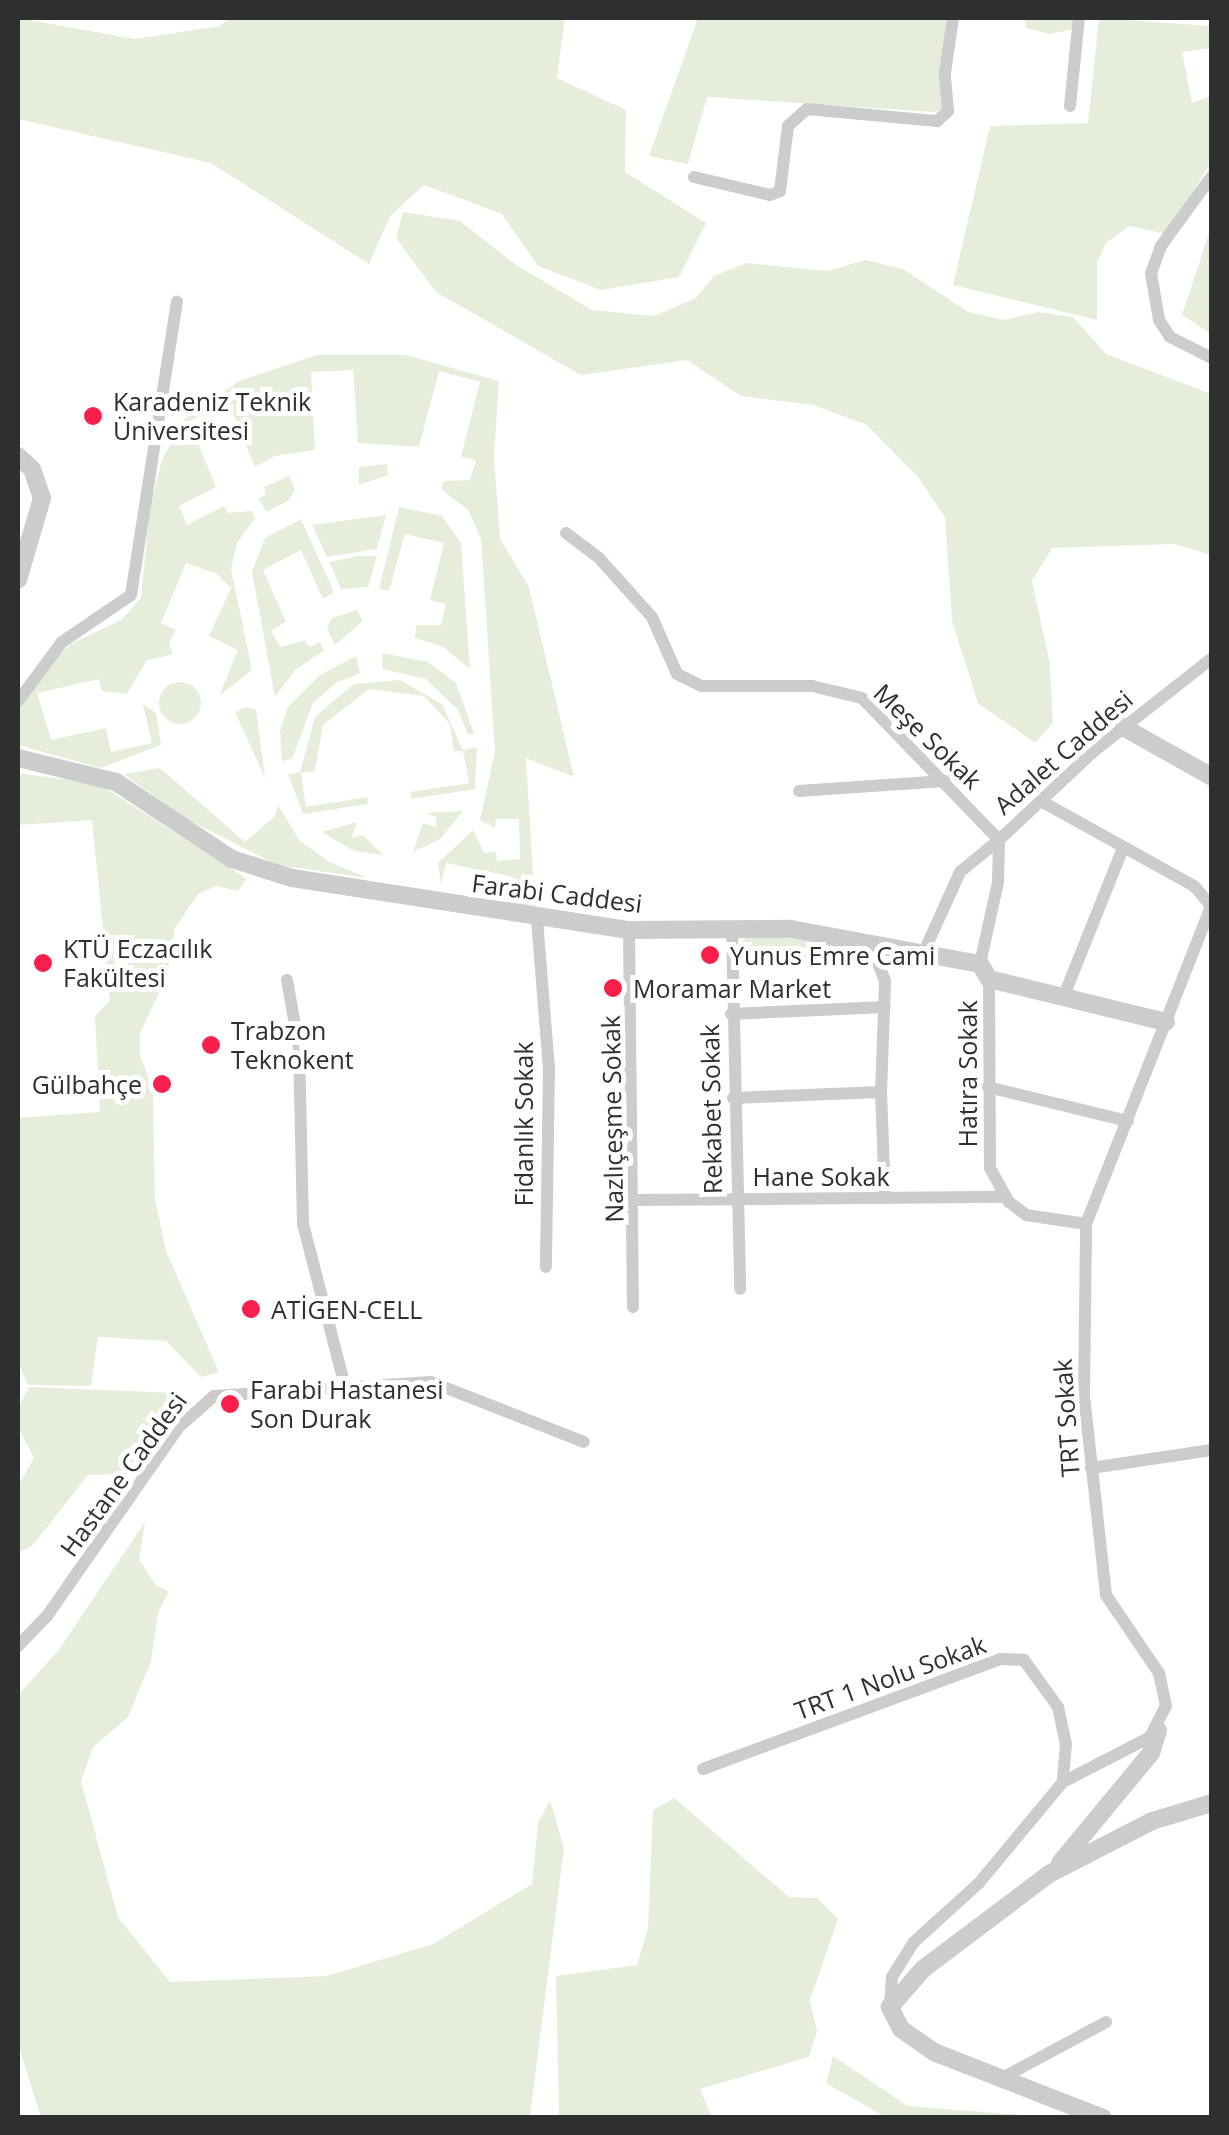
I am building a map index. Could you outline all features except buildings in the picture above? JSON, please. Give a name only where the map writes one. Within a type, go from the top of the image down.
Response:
[{"type":"street","points":[[694,177],[752,192],[780,191],[788,126],[806,110],[938,120],[948,111],[945,73],[954,18]]},
{"type":"street","points":[[1070,106],[1078,18]]},
{"type":"street","points":[[1212,176],[1177,220],[1151,273],[1159,320],[1170,337],[1212,358]]},
{"type":"street","points":[[18,701],[62,642],[131,595],[177,302]]},
{"type":"street","points":[[18,456],[32,468],[42,498],[18,580]]},
{"type":"street","name":"Meşe Sokak","points":[[566,533],[599,558],[652,618],[677,674],[702,686],[812,686],[862,698],[999,840]]},
{"type":"street","name":"Adalet Caddesi","points":[[985,972],[998,882],[999,840],[1044,803],[1122,727],[1212,658]]},
{"type":"street","points":[[1122,727],[1212,776]]},
{"type":"street","name":"Farabi Caddesi","points":[[18,758],[116,782],[256,869],[538,920],[629,930],[792,929],[922,954],[1166,1022]]},
{"type":"street","points":[[799,791],[945,780]]},
{"type":"street","name":"TRT Sokak","points":[[1044,803],[1194,886],[1211,906],[1086,1224],[1084,1397],[1106,1596],[1159,1673],[1166,1706],[1158,1730]]},
{"type":"street","points":[[922,954],[960,872],[999,840]]},
{"type":"street","points":[[1065,993],[1123,848]]},
{"type":"street","name":"Fidanlık Sokak","points":[[538,920],[549,1069],[546,1268]]},
{"type":"street","name":"Rekabet Sokak","points":[[732,928],[734,1199],[740,1290]]},
{"type":"street","name":"Nazlıçeşme Sokak","points":[[629,930],[637,1200],[633,1308]]},
{"type":"street","points":[[872,944],[885,981],[880,1092],[884,1198]]},
{"type":"street","name":"Hatıra Sokak","points":[[985,972],[990,1168],[1006,1197]]},
{"type":"street","points":[[287,980],[299,1048],[303,1224],[344,1383]]},
{"type":"street","points":[[731,1014],[886,1007]]},
{"type":"street","points":[[988,1087],[1128,1121]]},
{"type":"street","points":[[733,1098],[880,1092]]},
{"type":"street","points":[[1006,1197],[1026,1215],[1086,1224]]},
{"type":"street","name":"Hane Sokak","points":[[637,1200],[1006,1197]]},
{"type":"street","name":"Hastane Caddesi","points":[[18,1646],[47,1616],[204,1400],[238,1390],[431,1382],[584,1442]]},
{"type":"street","points":[[1091,1468],[1212,1450]]},
{"type":"street","name":"TRT 1 Nolu Sokak","points":[[704,1769],[1000,1658],[1024,1660],[1058,1706],[1066,1744],[1063,1782]]},
{"type":"street","points":[[1104,2118],[934,2052],[901,2029],[890,2007],[892,1976],[914,1944],[979,1883],[1063,1782],[1158,1730]]},
{"type":"street","points":[[1049,1874],[1139,1769],[1158,1730]]},
{"type":"street","points":[[890,2007],[923,1969],[1049,1874],[1152,1820],[1212,1803]]},
{"type":"street","points":[[1004,2077],[1106,2022]]},
{"type":"green space","points":[[18,18],[135,39],[220,26],[229,18],[565,18],[557,78],[626,110],[625,172],[706,223],[679,277],[601,290],[538,266],[502,214],[424,185],[390,216],[369,264],[211,163],[18,119]]},
{"type":"green space","points":[[698,18],[946,18],[948,107],[935,112],[707,97],[688,164],[649,156]]},
{"type":"green space","points":[[1025,18],[1076,18],[1074,29],[1049,34],[1026,28]]},
{"type":"green space","points":[[1099,18],[1211,26],[1211,48],[1182,52],[1192,103],[1211,96],[1211,162],[1167,234],[1129,226],[1106,243],[1097,263],[1097,320],[953,285],[990,126],[1088,123]]},
{"type":"green space","points":[[403,212],[460,221],[516,265],[592,310],[654,316],[696,298],[714,276],[746,263],[828,271],[865,260],[903,269],[968,312],[1004,320],[1038,312],[1073,317],[1106,354],[1211,394],[1211,555],[1174,544],[1052,548],[1032,581],[1050,664],[1053,723],[1035,743],[978,703],[952,621],[945,517],[918,477],[867,425],[813,405],[741,396],[687,360],[581,375],[436,292],[396,238]]},
{"type":"green space","points":[[1212,233],[1211,334],[1182,315]]},
{"type":"green space","points":[[317,355],[406,355],[499,381],[494,457],[500,539],[529,587],[574,777],[526,758],[535,907],[507,905],[513,877],[446,863],[441,885],[438,863],[473,830],[484,853],[496,852],[497,861],[520,859],[519,819],[496,819],[495,828],[480,820],[495,751],[481,539],[468,510],[441,489],[444,481],[470,480],[476,460],[461,457],[480,382],[439,371],[419,447],[358,443],[353,370],[311,372],[315,450],[275,456],[255,467],[228,402],[189,421],[216,487],[179,506],[187,525],[224,506],[228,513],[252,511],[255,518],[237,543],[231,569],[252,670],[219,696],[238,650],[209,636],[231,588],[217,574],[186,563],[161,623],[176,630],[169,643],[173,654],[146,661],[127,694],[102,691],[99,679],[37,693],[51,740],[106,728],[111,752],[152,743],[143,704],[156,713],[161,745],[101,768],[18,745],[18,710],[49,664],[71,644],[121,620],[141,598],[150,506],[162,460],[183,420],[239,381]]},
{"type":"green space","points":[[387,464],[388,475],[359,485],[359,467]]},
{"type":"green space","points":[[289,476],[295,490],[288,501],[266,512],[258,498],[266,495],[264,487]]},
{"type":"green space","points":[[399,507],[442,516],[461,543],[470,669],[443,647],[415,638],[416,625],[441,625],[446,604],[430,600],[444,543],[405,534],[389,591],[379,589]]},
{"type":"green space","points":[[386,515],[377,549],[327,557],[312,525]]},
{"type":"green space","points":[[301,519],[334,592],[323,599],[301,550],[263,570],[286,622],[271,631],[280,647],[305,640],[309,647],[320,642],[324,651],[295,670],[275,697],[252,572],[265,538]]},
{"type":"green space","points":[[377,556],[368,587],[341,589],[329,562]]},
{"type":"green space","points":[[357,610],[363,621],[335,645],[327,629],[332,618]]},
{"type":"green space","points":[[382,653],[428,662],[456,683],[474,733],[468,735],[458,710],[426,679],[383,669]]},
{"type":"green space","points":[[356,656],[360,673],[336,683],[313,703],[292,759],[282,761],[280,732],[287,708],[320,675]]},
{"type":"green space","points":[[400,680],[442,704],[463,750],[477,747],[475,789],[411,799],[411,792],[469,783],[463,751],[454,751],[450,724],[424,696],[369,689],[323,725],[315,771],[301,773],[306,807],[367,797],[368,804],[303,814],[288,774],[300,772],[315,717],[354,684]]},
{"type":"green space","points":[[180,682],[195,688],[201,703],[195,718],[180,724],[165,718],[159,703],[165,688]]},
{"type":"green space","points":[[247,707],[256,710],[265,778],[235,712]]},
{"type":"green space","points":[[160,768],[245,842],[275,816],[278,805],[299,840],[329,862],[368,878],[277,865],[183,817],[124,774]]},
{"type":"green space","points":[[18,773],[99,784],[247,879],[238,891],[216,886],[198,894],[175,928],[167,976],[140,1033],[140,1055],[153,1091],[155,1199],[166,1251],[219,1372],[201,1377],[166,1341],[98,1337],[91,1386],[28,1385],[18,1362],[18,1118],[100,1112],[95,1016],[110,1000],[92,820],[18,825]]},
{"type":"green space","points":[[463,811],[440,839],[413,852],[423,823],[436,827],[436,817],[425,813]]},
{"type":"green space","points":[[357,822],[352,838],[363,835],[383,855],[354,851],[322,832]]},
{"type":"green space","points":[[753,933],[868,949],[870,961],[743,961],[742,941]]},
{"type":"green space","points":[[29,1387],[177,1393],[125,1474],[88,1475],[32,1546],[18,1553],[18,1486],[34,1458],[18,1427],[18,1408]]},
{"type":"green space","points":[[145,1522],[139,1560],[156,1585],[169,1591],[158,1613],[151,1662],[128,1717],[93,1747],[81,1781],[118,1917],[170,1982],[327,1976],[433,1944],[532,1884],[538,1823],[550,1800],[564,1848],[530,2117],[41,2117],[18,2044],[18,1695],[58,1651]]},
{"type":"green space","points":[[674,1798],[789,1897],[817,1898],[838,1919],[810,2000],[817,2031],[809,2057],[700,2089],[712,2117],[559,2117],[556,1976],[637,1965],[648,1928],[653,1810]]},
{"type":"green space","points":[[833,2056],[908,2106],[1047,2117],[885,2117],[826,2083]]},
{"type":"place","name":"Karadeniz Teknik Üniversitesi","points":[[93,416]]},
{"type":"place","name":"Yunus Emre Cami","points":[[710,955]]},
{"type":"place","name":"KTÜ Eczacılık Fakültesi","points":[[43,963]]},
{"type":"place","name":"Moramar Market","points":[[613,988]]},
{"type":"place","name":"Trabzon Teknokent","points":[[211,1045]]},
{"type":"place","name":"Gülbahçe","points":[[162,1084]]},
{"type":"place","name":"ATİGEN-CELL","points":[[251,1309]]},
{"type":"place","name":"Farabi Hastanesi Son Durak","points":[[230,1404]]}]
